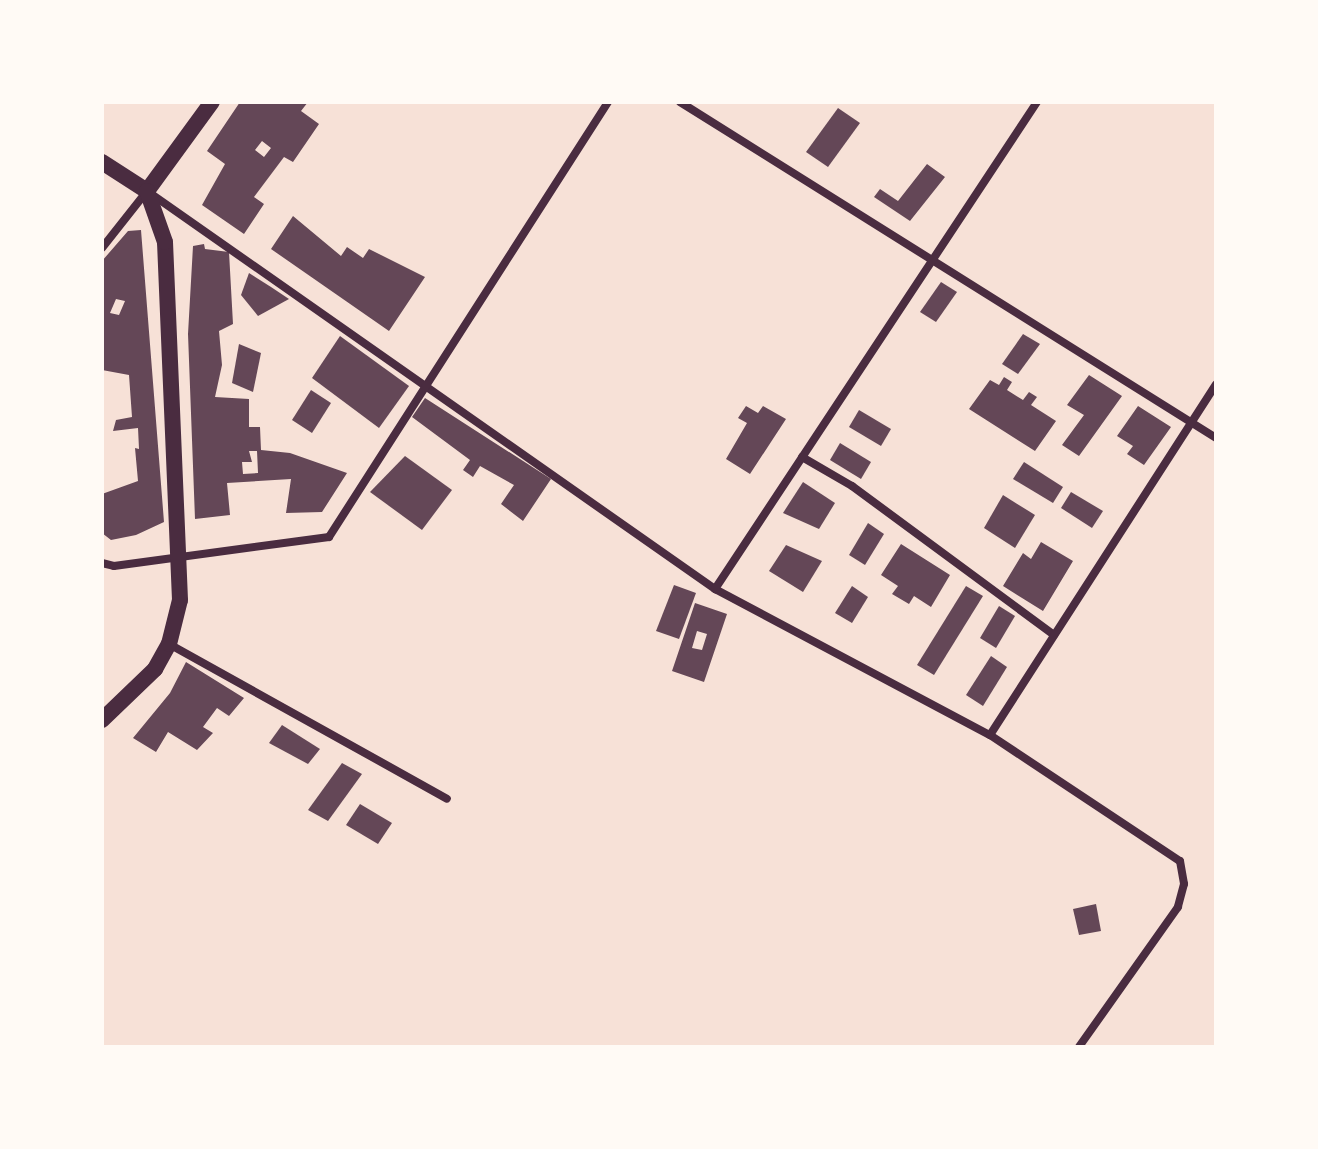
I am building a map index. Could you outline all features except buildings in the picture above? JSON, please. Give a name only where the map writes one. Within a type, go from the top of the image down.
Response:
[{"type":"main road","points":[[147,191],[212,102]]},
{"type":"main road","points":[[102,162],[147,191],[165,242],[180,600],[169,644],[143,686],[102,720]]},
{"type":"street","points":[[102,563],[179,557],[329,537],[608,102]]},
{"type":"street","points":[[680,102],[931,263],[1216,438]]},
{"type":"street","points":[[715,589],[1037,102]]},
{"type":"street","points":[[102,248],[147,191],[427,384],[715,589],[990,735],[1180,861],[1184,884],[1178,907],[1079,1047]]},
{"type":"street","points":[[990,735],[1216,384]]},
{"type":"street","points":[[802,457],[852,486],[1054,635]]},
{"type":"street","points":[[169,644],[447,799]]}]
